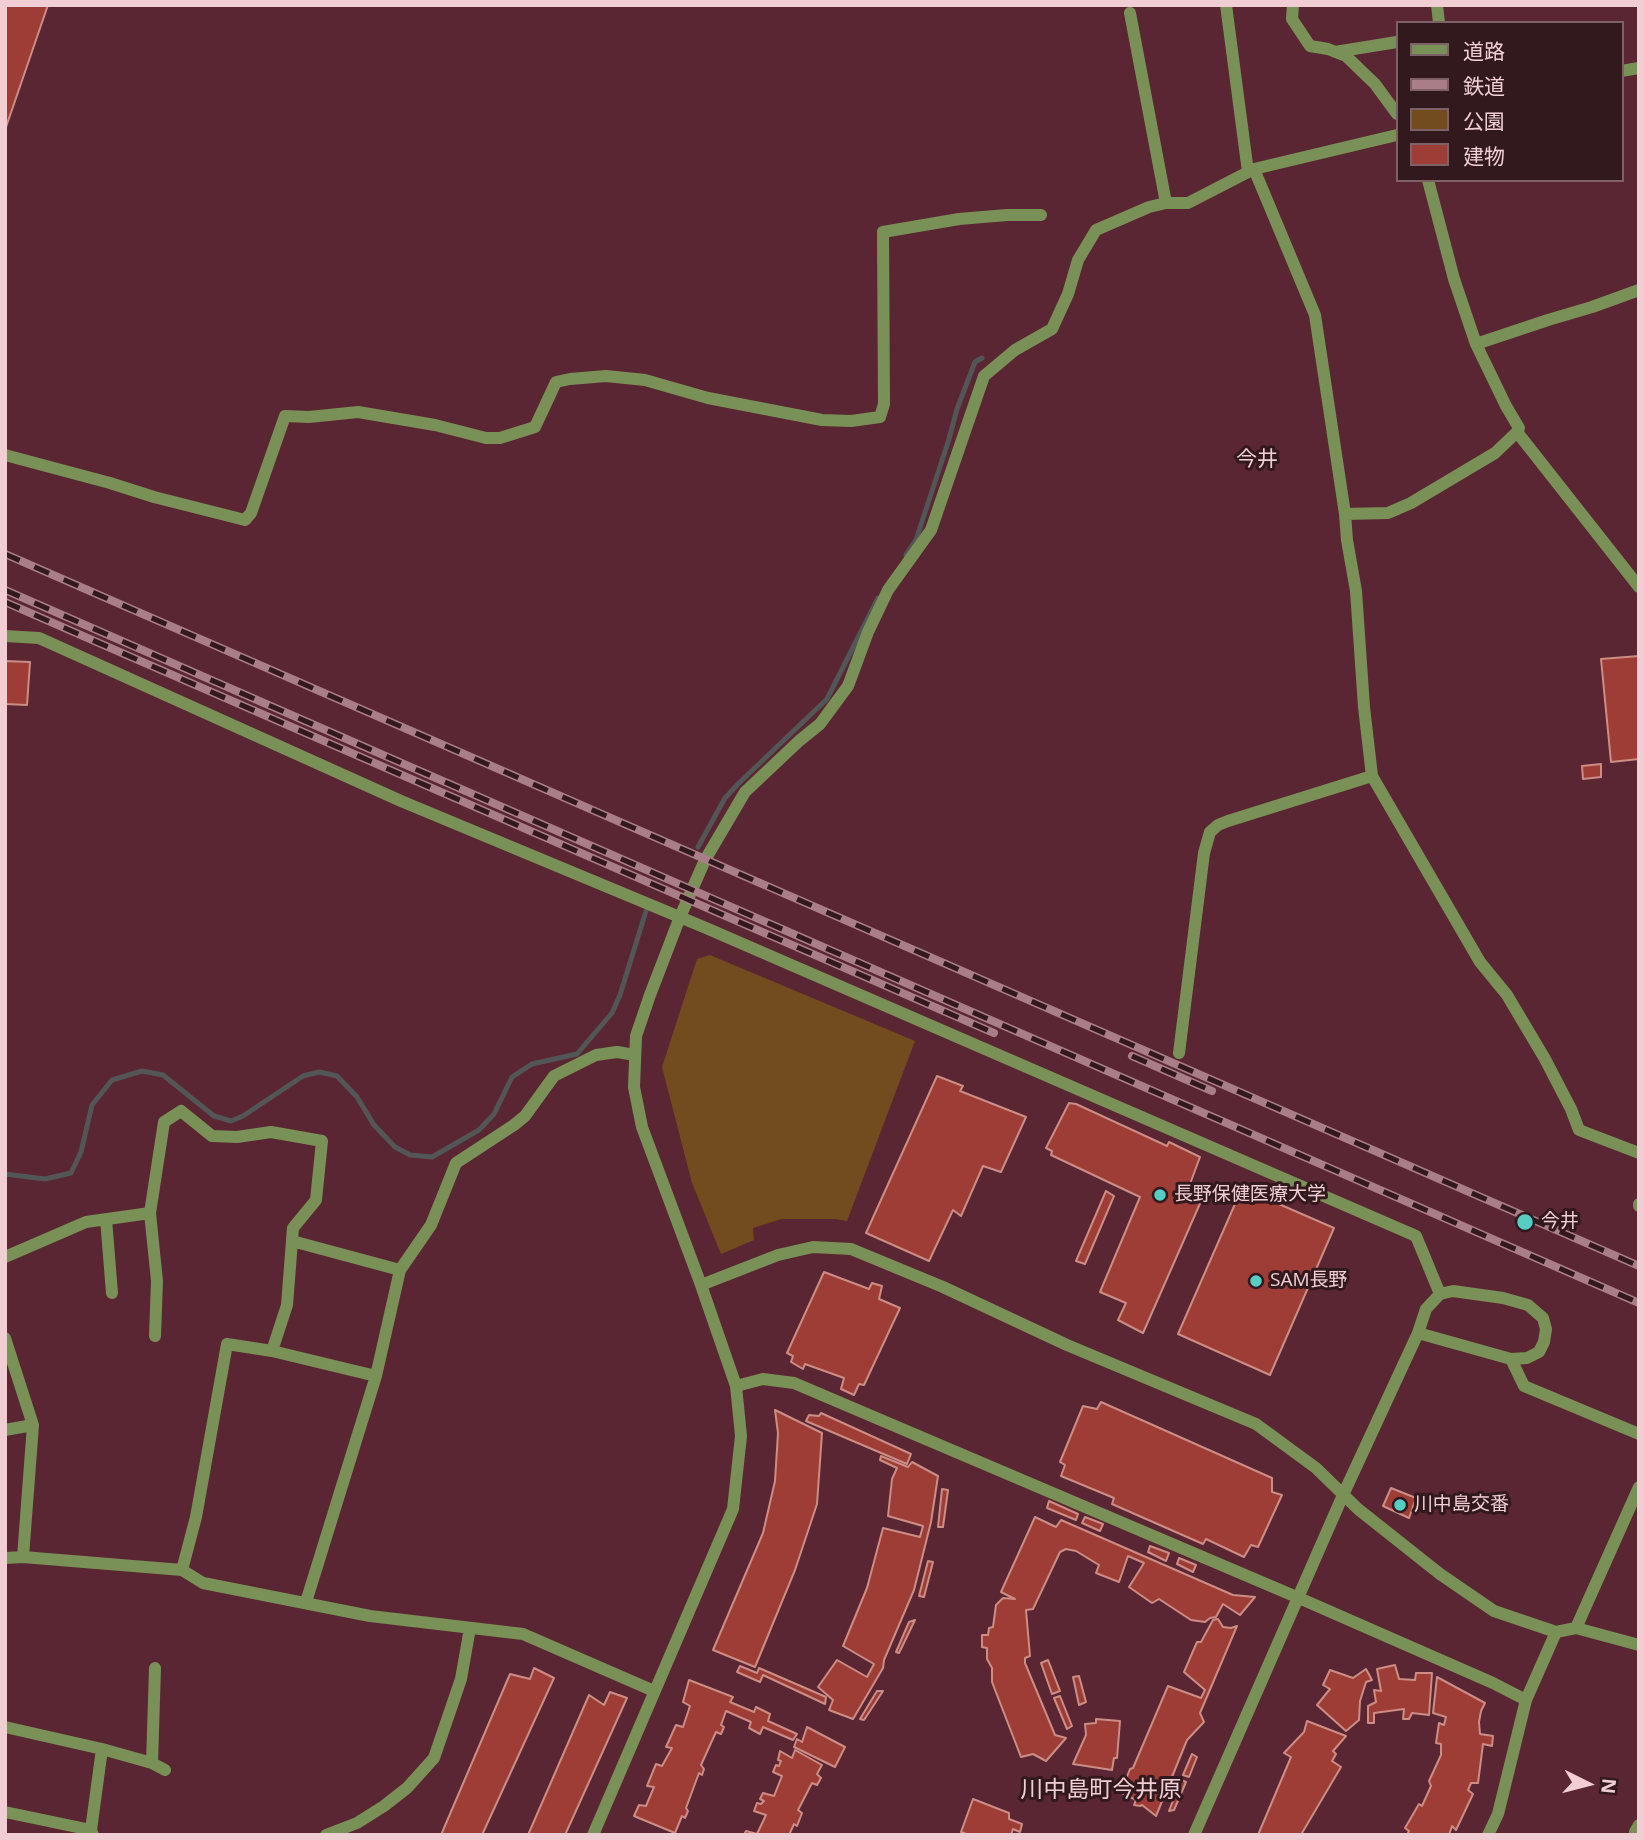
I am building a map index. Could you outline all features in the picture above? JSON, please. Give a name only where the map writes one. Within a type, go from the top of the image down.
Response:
[{"type":"street","points":[[1226,5],[1252,170],[1315,315],[1345,514],[1346,540],[1356,591],[1372,776],[1480,962],[1507,995],[1545,1059],[1579,1130],[1639,1153]]},
{"type":"street","points":[[1293,5],[1292,19],[1310,46],[1346,56],[1375,84],[1396,113]]},
{"type":"street","points":[[1130,13],[1166,203]]},
{"type":"street","points":[[1335,52],[1396,42]]},
{"type":"street","points":[[593,1835],[733,1509],[741,1436],[736,1386],[642,1127],[634,1087],[636,1036],[680,917],[705,860],[745,792],[820,724],[848,686],[868,632],[888,590],[932,530],[984,376],[1015,350],[1052,329],[1068,294],[1078,260],[1096,230],[1149,207],[1166,203],[1188,203],[1252,170],[1396,135]]},
{"type":"street","points":[[1345,514],[1388,513],[1411,503],[1495,453],[1519,428],[1476,344],[1454,279],[1429,182]]},
{"type":"street","points":[[5,455],[245,520],[251,513],[285,416],[309,417],[358,412],[435,425],[486,438],[500,438],[535,427],[556,382],[606,376],[645,380],[708,398],[822,420],[851,421],[880,417],[884,404],[883,232],[959,219],[1041,215]]},
{"type":"street","points":[[1476,344],[1639,290]]},
{"type":"street","points":[[1517,432],[1639,587]]},
{"type":"street","points":[[5,636],[39,638],[401,801],[680,917],[1416,1236],[1440,1294]]},
{"type":"street","points":[[1179,1053],[1203,853],[1210,832],[1228,821],[1372,776]]},
{"type":"street","points":[[306,1602],[376,1376],[400,1269],[431,1225],[456,1163],[525,1116],[554,1076],[596,1055],[617,1052],[635,1055]]},
{"type":"street","points":[[156,1336],[157,1282],[150,1213],[164,1122],[181,1111],[212,1136],[237,1137],[271,1132],[322,1140],[316,1200],[293,1228],[287,1305],[272,1352]]},
{"type":"street","points":[[5,1257],[86,1222],[150,1213]]},
{"type":"street","points":[[106,1219],[112,1293]]},
{"type":"street","points":[[292,1241],[400,1269]]},
{"type":"street","points":[[701,1285],[778,1255],[813,1247],[851,1249],[943,1287],[1067,1345],[1256,1424],[1316,1468],[1358,1509],[1440,1574],[1494,1611],[1556,1632],[1576,1628],[1639,1645]]},
{"type":"street","points":[[1194,1835],[1343,1495],[1418,1333],[1426,1308],[1440,1294],[1453,1291],[1503,1298],[1528,1304],[1543,1318],[1546,1329],[1539,1352],[1527,1358],[1511,1359],[1418,1333]]},
{"type":"street","points":[[5,1338],[33,1425],[23,1557]]},
{"type":"street","points":[[182,1570],[196,1517],[227,1343],[376,1376]]},
{"type":"street","points":[[1511,1359],[1524,1386],[1639,1434]]},
{"type":"street","points":[[736,1386],[763,1379],[794,1383],[1299,1598],[1526,1700]]},
{"type":"street","points":[[5,1430],[33,1425]]},
{"type":"street","points":[[1576,1628],[1639,1487]]},
{"type":"street","points":[[5,1558],[23,1557],[182,1570],[203,1583],[370,1616],[523,1634],[654,1690]]},
{"type":"street","points":[[326,1835],[357,1823],[384,1806],[407,1788],[434,1758],[461,1679],[470,1628]]},
{"type":"street","points":[[1488,1835],[1498,1814],[1526,1700],[1556,1632]]},
{"type":"street","points":[[152,1763],[155,1668]]},
{"type":"street","points":[[5,1727],[102,1749],[152,1763],[165,1770]]},
{"type":"street","points":[[5,1812],[92,1832],[102,1749]]},
{"type":"street","points":[[1636,1835],[1639,1825]]},
{"type":"green space","points":[[710,955],[915,1041],[847,1221],[782,1219],[753,1228],[754,1240],[721,1254],[692,1183],[662,1067],[697,959]]},
{"type":"building","points":[[5,5],[48,5],[5,130]]},
{"type":"building","points":[[1639,656],[1639,759],[1611,762],[1601,659]]},
{"type":"building","points":[[5,661],[30,662],[27,705],[5,704]]},
{"type":"building","points":[[1601,764],[1601,777],[1583,779],[1582,766]]},
{"type":"building","points":[[937,1076],[963,1086],[960,1091],[1026,1117],[1001,1172],[983,1166],[961,1216],[953,1210],[929,1261],[866,1233]]},
{"type":"building","points":[[1069,1103],[1167,1146],[1169,1142],[1200,1157],[1187,1192],[1202,1199],[1143,1333],[1118,1320],[1126,1303],[1100,1292],[1140,1197],[1051,1155],[1052,1151],[1046,1148]]},
{"type":"building","name":"SAM長野","points":[[1242,1188],[1334,1228],[1270,1375],[1178,1334]]},
{"type":"building","points":[[1106,1191],[1114,1196],[1085,1264],[1076,1261]]},
{"type":"building","points":[[824,1272],[869,1289],[872,1283],[882,1286],[879,1299],[900,1308],[864,1385],[859,1384],[854,1395],[841,1389],[844,1378],[805,1364],[803,1369],[791,1362],[793,1356],[787,1353]]},
{"type":"building","points":[[1101,1402],[1272,1478],[1272,1492],[1282,1495],[1258,1547],[1251,1545],[1244,1557],[1206,1539],[1203,1544],[1112,1504],[1114,1498],[1061,1476],[1065,1465],[1060,1462],[1083,1406],[1097,1409]]},
{"type":"building","points":[[775,1410],[822,1433],[817,1504],[795,1570],[755,1667],[713,1650],[763,1533],[775,1481],[778,1433]]},
{"type":"building","points":[[821,1413],[911,1454],[907,1464],[806,1421],[809,1415],[819,1416]]},
{"type":"building","points":[[881,1456],[908,1467],[912,1462],[938,1476],[931,1522],[914,1590],[883,1668],[853,1719],[829,1710],[833,1700],[818,1687],[837,1660],[867,1677],[874,1664],[843,1646],[867,1588],[883,1528],[920,1537],[923,1526],[888,1516],[892,1479],[897,1468],[880,1460]]},
{"type":"building","points":[[1391,1488],[1416,1498],[1409,1518],[1383,1506]]},
{"type":"building","points":[[942,1489],[948,1490],[943,1527],[938,1527]]},
{"type":"building","points":[[1049,1501],[1078,1514],[1076,1520],[1047,1508]]},
{"type":"building","points":[[1035,1517],[1056,1527],[1061,1520],[1233,1595],[1255,1597],[1240,1615],[1223,1604],[1216,1617],[1205,1622],[1191,1620],[1159,1599],[1152,1603],[1129,1587],[1144,1563],[1128,1556],[1119,1582],[1096,1573],[1099,1565],[1076,1551],[1066,1549],[1060,1552],[1033,1609],[1026,1610],[1030,1656],[1025,1658],[1025,1663],[1055,1735],[1066,1738],[1046,1761],[1033,1754],[1021,1757],[992,1682],[987,1648],[982,1647],[982,1635],[988,1635],[989,1628],[993,1627],[996,1605],[1003,1598],[1015,1599],[1001,1592]]},
{"type":"building","points":[[1085,1517],[1103,1524],[1100,1531],[1082,1523]]},
{"type":"building","points":[[1150,1546],[1169,1553],[1166,1561],[1148,1552]]},
{"type":"building","points":[[1179,1558],[1196,1565],[1193,1572],[1177,1564]]},
{"type":"building","points":[[928,1561],[933,1562],[924,1597],[919,1596]]},
{"type":"building","points":[[1218,1619],[1223,1627],[1237,1626],[1200,1713],[1204,1722],[1187,1740],[1156,1816],[1142,1805],[1134,1805],[1136,1800],[1122,1793],[1127,1784],[1126,1779],[1168,1686],[1201,1698],[1205,1690],[1184,1672],[1197,1642],[1201,1642],[1213,1620]]},
{"type":"building","points":[[915,1620],[899,1653],[896,1652],[909,1622]]},
{"type":"building","points":[[1048,1660],[1060,1691],[1052,1694],[1041,1663]]},
{"type":"building","points":[[1395,1665],[1399,1679],[1415,1680],[1416,1673],[1432,1673],[1429,1715],[1412,1713],[1409,1719],[1403,1719],[1404,1709],[1374,1713],[1374,1723],[1368,1723],[1368,1706],[1376,1702],[1374,1690],[1381,1691],[1377,1669]]},
{"type":"building","points":[[740,1666],[757,1673],[759,1668],[826,1697],[825,1704],[763,1675],[760,1682],[737,1672]]},
{"type":"building","points":[[534,1668],[554,1678],[482,1835],[441,1835],[510,1674],[530,1679]]},
{"type":"building","points":[[1366,1669],[1372,1680],[1366,1682],[1360,1701],[1359,1720],[1346,1731],[1317,1705],[1330,1689],[1323,1685],[1330,1670],[1353,1678]]},
{"type":"building","points":[[1079,1676],[1086,1702],[1079,1705],[1073,1677]]},
{"type":"building","points":[[1437,1677],[1485,1703],[1479,1722],[1480,1734],[1493,1736],[1492,1746],[1483,1744],[1478,1783],[1471,1783],[1468,1790],[1473,1794],[1456,1830],[1452,1826],[1449,1835],[1407,1835],[1409,1831],[1405,1828],[1419,1804],[1422,1806],[1431,1786],[1429,1781],[1441,1755],[1441,1744],[1436,1743],[1439,1723],[1444,1725],[1446,1717],[1433,1713]]},
{"type":"building","points":[[689,1680],[733,1697],[730,1702],[754,1712],[756,1707],[770,1714],[768,1721],[797,1734],[793,1740],[763,1727],[760,1734],[749,1728],[751,1722],[726,1711],[721,1725],[724,1727],[721,1734],[716,1732],[701,1765],[704,1769],[702,1775],[699,1773],[686,1808],[688,1811],[685,1818],[682,1816],[675,1833],[634,1816],[639,1805],[646,1806],[654,1787],[647,1786],[656,1764],[662,1766],[672,1748],[666,1747],[676,1725],[683,1727],[690,1706],[683,1702]]},
{"type":"building","points":[[877,1691],[883,1691],[864,1720],[860,1719]]},
{"type":"building","points":[[610,1692],[627,1698],[565,1835],[528,1835],[589,1695],[604,1705]]},
{"type":"building","points":[[1060,1696],[1072,1726],[1067,1729],[1054,1698]]},
{"type":"building","points":[[1096,1719],[1120,1721],[1117,1758],[1114,1758],[1112,1770],[1073,1764],[1086,1735],[1085,1724],[1096,1723]]},
{"type":"building","points":[[1307,1721],[1346,1736],[1333,1751],[1336,1754],[1332,1761],[1341,1767],[1302,1835],[1258,1835],[1291,1757],[1284,1753],[1304,1732]]},
{"type":"building","points":[[807,1727],[845,1747],[835,1767],[794,1747],[797,1739],[802,1742]]},
{"type":"building","points":[[795,1750],[822,1765],[817,1774],[821,1778],[817,1785],[812,1783],[798,1810],[802,1813],[797,1826],[794,1824],[789,1835],[744,1835],[746,1831],[757,1834],[766,1815],[754,1811],[757,1803],[764,1801],[760,1799],[763,1793],[774,1796],[782,1776],[773,1772],[781,1761],[778,1760],[780,1751],[792,1758]]},
{"type":"building","points":[[1192,1754],[1197,1757],[1189,1777],[1183,1775]]},
{"type":"building","points":[[1181,1780],[1186,1782],[1174,1810],[1169,1811]]},
{"type":"building","points":[[973,1799],[1009,1813],[1009,1819],[1022,1824],[1020,1832],[1013,1829],[1011,1835],[969,1835],[961,1832]]},
{"type":"waterway","points":[[906,555],[916,540],[957,409],[975,362],[982,358]]},
{"type":"waterway","points":[[698,847],[725,798],[827,699],[878,598]]},
{"type":"waterway","points":[[5,1174],[45,1179],[71,1173],[81,1152],[92,1105],[112,1080],[142,1071],[163,1075],[214,1116],[231,1121],[243,1116],[303,1076],[319,1072],[337,1076],[357,1097],[374,1125],[395,1147],[410,1155],[432,1157],[479,1130],[494,1114],[512,1077],[532,1064],[577,1054],[612,1013],[646,911]]},
{"type":"railway","points":[[5,554],[1639,1266]]},
{"type":"railway","points":[[5,590],[1639,1303]]},
{"type":"railway","points":[[5,602],[994,1033]]},
{"type":"railway","points":[[1132,1056],[1212,1091]]},
{"type":"place","name":"長野保健医療大学","points":[[1160,1195]]},
{"type":"place","name":"今井","points":[[1525,1222]]},
{"type":"place","name":"SAM長野","points":[[1256,1281]]},
{"type":"place","name":"川中島交番","points":[[1400,1505]]},
{"type":"district","name":"今井","points":[[1257,460]]},
{"type":"district","name":"川中島町今井原","points":[[1101,1790]]}]
